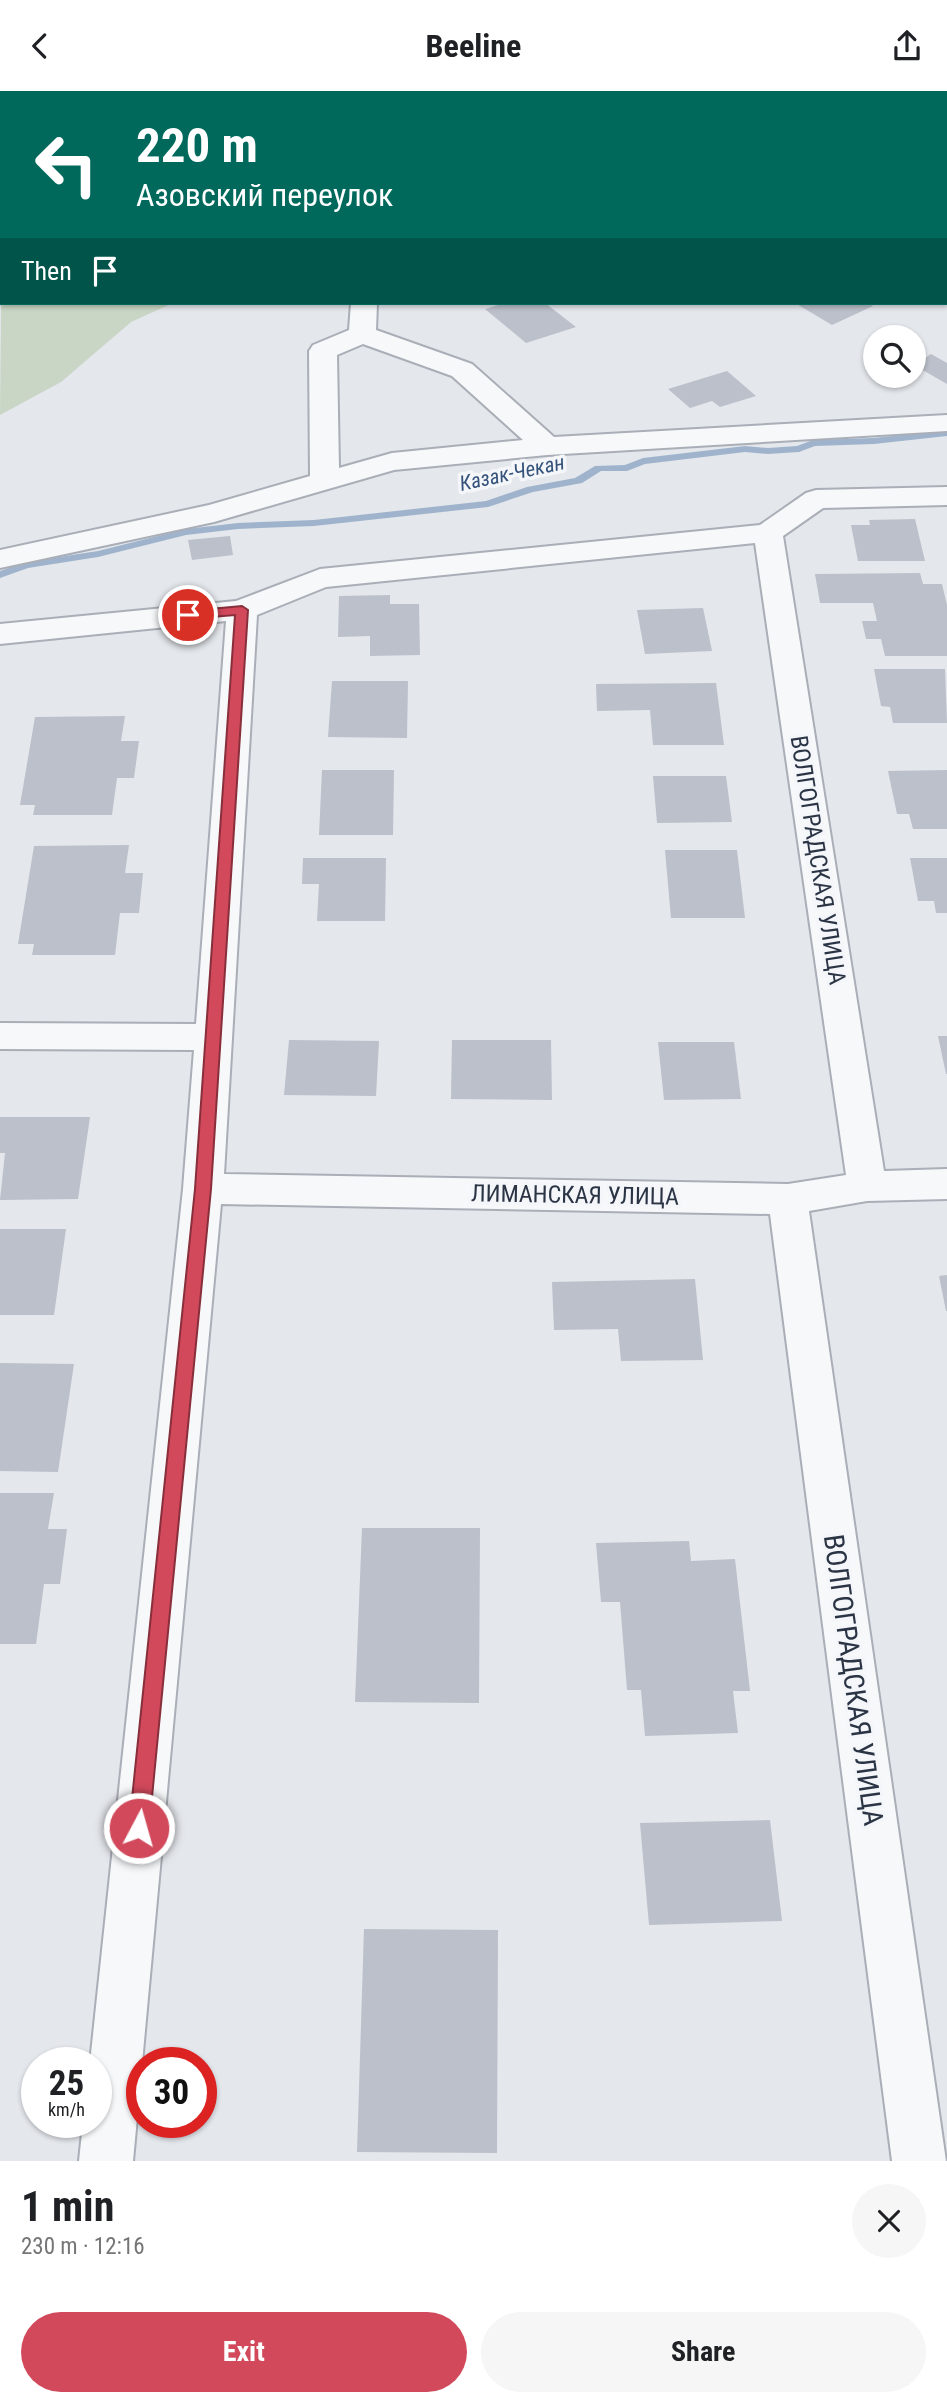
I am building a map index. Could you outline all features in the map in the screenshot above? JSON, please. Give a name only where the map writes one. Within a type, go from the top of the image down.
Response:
[{"type":"street","points":[[362,334],[364,305]]},
{"type":"street","points":[[325,481],[323,351],[362,334],[463,370],[547,446]]},
{"type":"street","points":[[0,559],[214,513],[392,462],[547,446],[947,423]]},
{"type":"street","points":[[0,633],[242,610],[320,578],[768,533],[816,499],[947,496]]},
{"type":"street","name":"ВОЛГОГРАДСКАЯ УЛИЦА","points":[[768,533],[867,1186]]},
{"type":"street","points":[[106,2161],[203,1189],[242,610]]},
{"type":"street","points":[[0,1036],[212,1037]]},
{"type":"street","name":"ЛИМАНСКАЯ УЛИЦА","points":[[203,1189],[788,1199],[867,1186],[947,1184]]},
{"type":"street","name":"ВОЛГОГРАДСКАЯ УЛИЦА","points":[[788,1199],[919,2161]]},
{"type":"green space","points":[[1,305],[169,305],[131,322],[61,382],[0,415]]},
{"type":"building","points":[[498,305],[548,305],[576,327],[526,343],[485,309]]},
{"type":"building","points":[[798,305],[873,306],[832,325]]},
{"type":"building","points":[[931,354],[947,363],[947,384],[926,372],[926,357]]},
{"type":"building","points":[[727,371],[756,396],[720,407],[712,401],[690,408],[668,389]]},
{"type":"building","points":[[915,519],[925,561],[858,561],[851,525],[870,525],[869,520]]},
{"type":"building","points":[[230,536],[233,555],[192,560],[188,540]]},
{"type":"building","points":[[920,573],[923,584],[942,584],[947,605],[947,656],[885,656],[881,639],[866,639],[862,621],[877,621],[873,603],[820,603],[815,574]]},
{"type":"building","points":[[390,595],[390,604],[419,604],[420,655],[370,656],[370,636],[338,637],[339,596]]},
{"type":"building","points":[[703,608],[712,651],[645,654],[637,610]]},
{"type":"building","points":[[874,669],[945,669],[947,723],[893,723],[890,707],[881,706]]},
{"type":"building","points":[[332,681],[408,681],[407,738],[328,737]]},
{"type":"building","points":[[716,683],[724,745],[653,745],[650,710],[597,711],[596,684]]},
{"type":"building","points":[[125,716],[121,741],[139,741],[134,778],[117,778],[112,815],[33,815],[35,805],[20,805],[35,717]]},
{"type":"building","points":[[322,770],[394,770],[393,835],[319,835]]},
{"type":"building","points":[[947,770],[947,829],[913,829],[909,814],[897,814],[888,771]]},
{"type":"building","points":[[653,776],[726,776],[732,822],[657,823]]},
{"type":"building","points":[[129,845],[125,873],[143,873],[139,913],[120,913],[115,955],[32,955],[34,944],[18,944],[34,846]]},
{"type":"building","points":[[665,850],[737,850],[745,918],[671,918]]},
{"type":"building","points":[[303,858],[386,858],[385,921],[317,921],[319,884],[302,884]]},
{"type":"building","points":[[910,858],[947,858],[947,913],[936,913],[934,901],[918,901]]},
{"type":"building","points":[[938,1036],[947,1036],[947,1074],[946,1074]]},
{"type":"building","points":[[289,1040],[379,1041],[376,1096],[284,1095]]},
{"type":"building","points":[[452,1040],[551,1040],[552,1100],[451,1099]]},
{"type":"building","points":[[658,1042],[734,1042],[741,1099],[664,1100]]},
{"type":"building","points":[[0,1117],[90,1117],[78,1199],[0,1200],[5,1153],[0,1153]]},
{"type":"building","points":[[0,1229],[66,1229],[54,1315],[0,1315]]},
{"type":"building","points":[[947,1275],[947,1311],[946,1311],[939,1276]]},
{"type":"building","points":[[695,1279],[703,1360],[621,1361],[618,1329],[554,1330],[552,1282]]},
{"type":"building","points":[[0,1363],[74,1364],[58,1472],[0,1471]]},
{"type":"building","points":[[0,1493],[54,1493],[48,1529],[67,1529],[60,1584],[44,1584],[36,1644],[0,1644]]},
{"type":"building","points":[[362,1528],[480,1528],[479,1703],[355,1702]]},
{"type":"building","points":[[689,1541],[691,1561],[735,1559],[750,1691],[733,1691],[738,1733],[645,1736],[641,1690],[627,1690],[620,1602],[601,1602],[596,1543]]},
{"type":"building","points":[[770,1820],[782,1921],[649,1925],[640,1823]]},
{"type":"building","points":[[364,1929],[498,1930],[497,2153],[357,2152]]},
{"type":"waterway","name":"Казак-Чекан","points":[[0,575],[26,565],[98,554],[186,532],[238,526],[314,523],[488,504],[531,489],[578,481],[599,468],[627,468],[643,461],[745,449],[799,449],[813,443],[874,441],[947,433]]},
{"type":"route","points":[[139,1828],[203,1189],[242,610],[188,615]]}]
